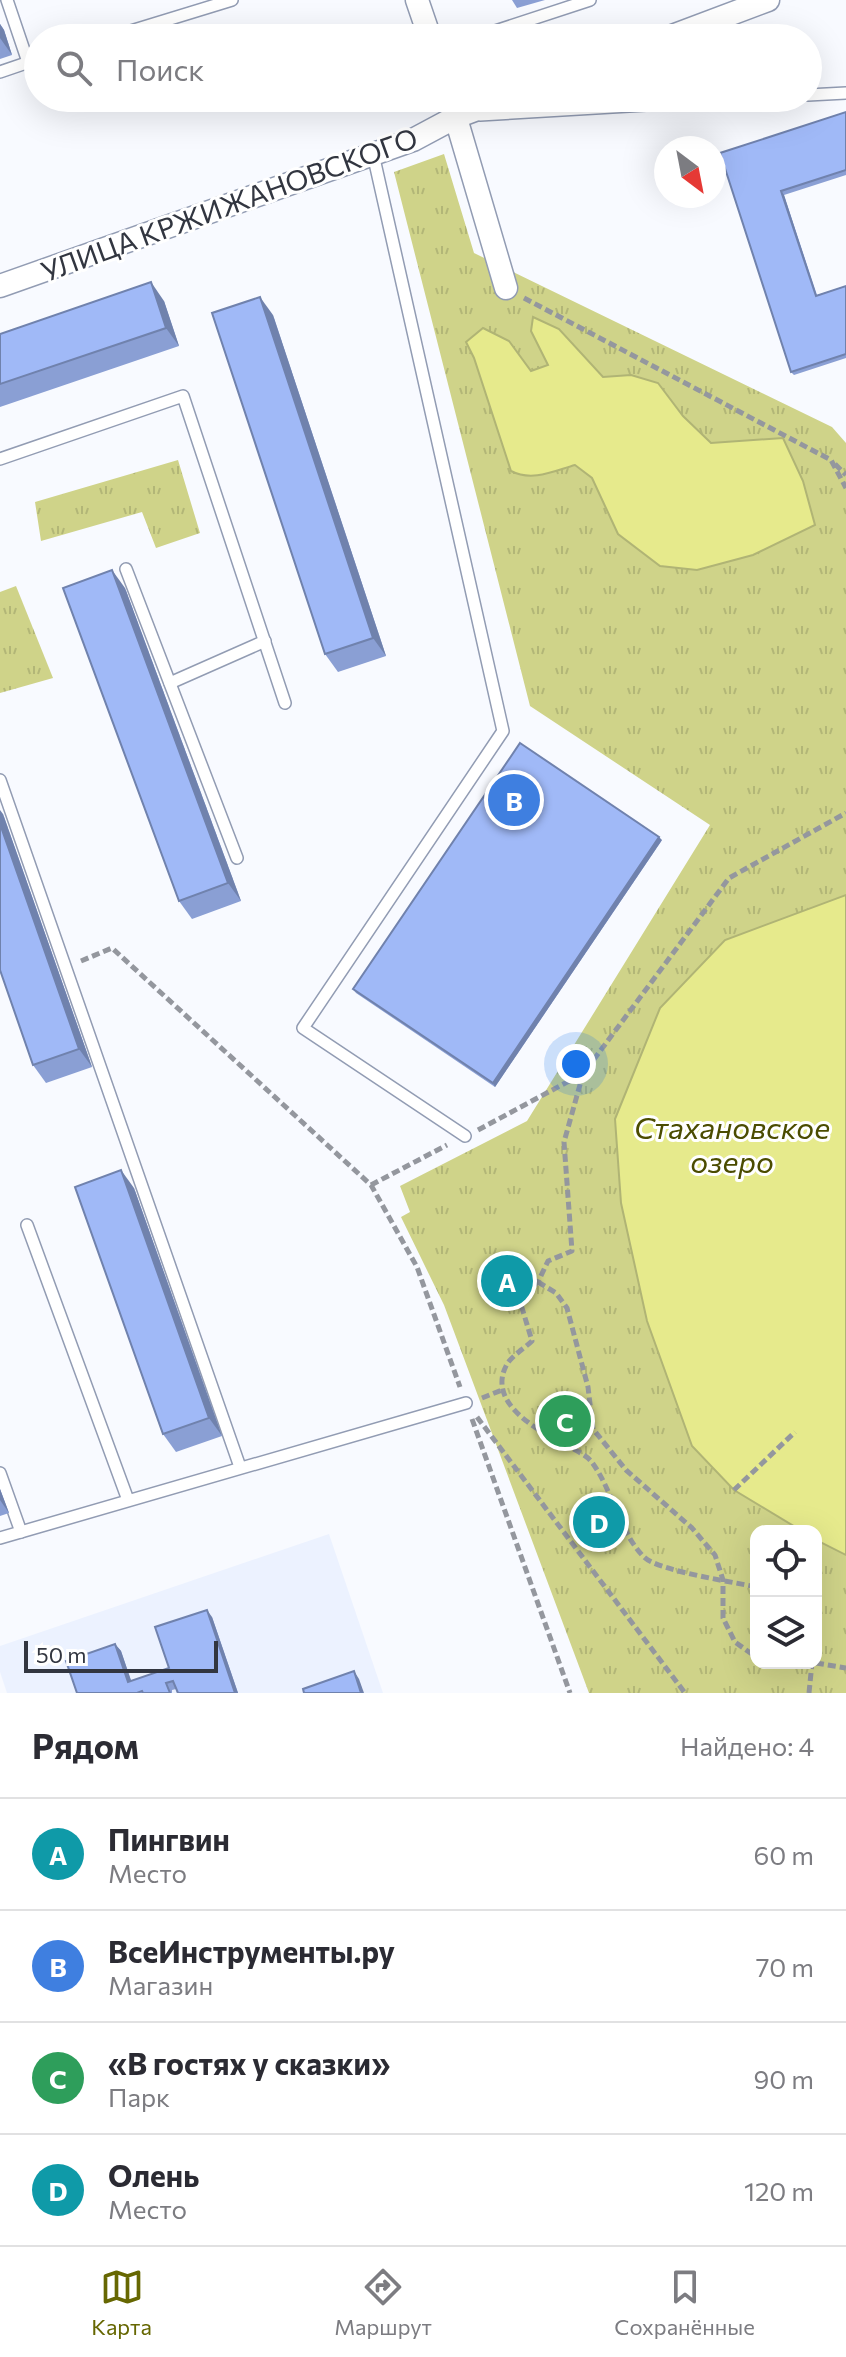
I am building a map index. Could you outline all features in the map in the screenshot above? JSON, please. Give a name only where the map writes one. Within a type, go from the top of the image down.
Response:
[{"type":"street","points":[[417,0],[425,24]]},
{"type":"street","points":[[704,24],[768,0]]},
{"type":"street","name":"УЛИЦА КРЖИЖАНОВСКОГО","points":[[0,286],[413,140],[448,112]]},
{"type":"street","points":[[454,112],[506,288]]},
{"type":"lane","points":[[7,0],[24,40]]},
{"type":"lane","points":[[154,24],[232,0]]},
{"type":"lane","points":[[517,24],[590,0]]},
{"type":"lane","points":[[0,72],[24,64]]},
{"type":"lane","points":[[822,94],[846,93]]},
{"type":"lane","points":[[373,154],[503,731],[303,1028],[465,1136]]},
{"type":"lane","points":[[0,459],[183,396],[285,703]]},
{"type":"lane","points":[[126,569],[237,858]]},
{"type":"lane","points":[[170,683],[265,641]]},
{"type":"lane","points":[[0,780],[240,1467]]},
{"type":"lane","points":[[27,1225],[128,1500]]},
{"type":"lane","points":[[0,1538],[466,1403]]},
{"type":"lane","points":[[0,1473],[21,1532]]},
{"type":"path","points":[[506,288],[831,460],[846,475]]},
{"type":"path","points":[[831,460],[846,488]]},
{"type":"path","points":[[750,1586],[678,1571],[645,1559],[589,1458],[536,1428],[511,1407],[502,1390],[506,1365],[532,1341],[519,1298],[538,1282],[548,1261],[572,1251],[564,1142],[583,1074],[729,878],[846,813]]},
{"type":"path","points":[[65,967],[112,948],[371,1185],[417,1267],[570,1693]]},
{"type":"path","points":[[538,1282],[556,1293],[567,1308],[588,1387],[593,1429],[626,1470],[692,1528],[715,1555],[723,1580],[723,1618],[735,1642],[750,1653]]},
{"type":"path","points":[[466,1403],[685,1693]]},
{"type":"path","points":[[734,1490],[795,1432]]},
{"type":"path","points":[[822,1664],[846,1668]]},
{"type":"path","points":[[809,1693],[813,1669]]},
{"type":"shaded area","points":[[329,1534],[383,1693],[7,1693],[0,1672],[0,1646]]},
{"type":"green space","points":[[444,154],[474,253],[832,427],[846,443],[846,1693],[589,1693],[444,1305],[401,1217],[410,1212],[400,1186],[527,1121],[710,825],[530,706],[394,172]]},
{"type":"green space","points":[[178,460],[200,533],[156,548],[142,512],[41,541],[35,502]]},
{"type":"green space","points":[[16,586],[53,678],[0,693],[0,592]]},
{"type":"water","points":[[533,317],[559,329],[603,377],[631,375],[658,383],[683,416],[711,443],[783,438],[803,481],[815,525],[753,555],[697,570],[660,566],[618,534],[592,478],[575,465],[535,476],[511,471],[466,342],[483,328],[509,341],[531,371],[548,365],[531,331]]},
{"type":"water","name":"Стахановское озеро","points":[[846,895],[846,1555],[822,1543],[822,1525],[792,1525],[734,1490],[692,1446],[647,1321],[621,1203],[615,1119],[660,1008],[725,940]]},
{"type":"building","points":[[846,112],[846,170],[781,191],[816,296],[846,286],[846,354],[791,372],[726,172],[726,151]]},
{"type":"building","points":[[151,282],[166,328],[0,384],[0,334]]},
{"type":"building","points":[[260,297],[373,638],[325,654],[212,313]]},
{"type":"building","points":[[112,570],[228,883],[179,901],[63,588]]},
{"type":"building","points":[[520,743],[659,837],[493,1083],[353,989]]},
{"type":"building","points":[[0,824],[79,1049],[33,1065],[0,970]]},
{"type":"building","points":[[121,1170],[209,1418],[163,1434],[75,1187]]},
{"type":"building","points":[[207,1610],[235,1693],[178,1693],[173,1681],[166,1683],[170,1693],[77,1693],[66,1661],[115,1644],[128,1682],[169,1668],[155,1627]]},
{"type":"building","points":[[354,1671],[361,1693],[304,1693],[303,1689]]},
{"type":"place","name":"ВсеИнструменты.ру","points":[[514,800]]},
{"type":"place","name":"Пингвин","points":[[507,1281]]},
{"type":"place","name":"«В гостях у сказки»","points":[[565,1421]]},
{"type":"place","name":"Олень","points":[[599,1522]]}]
